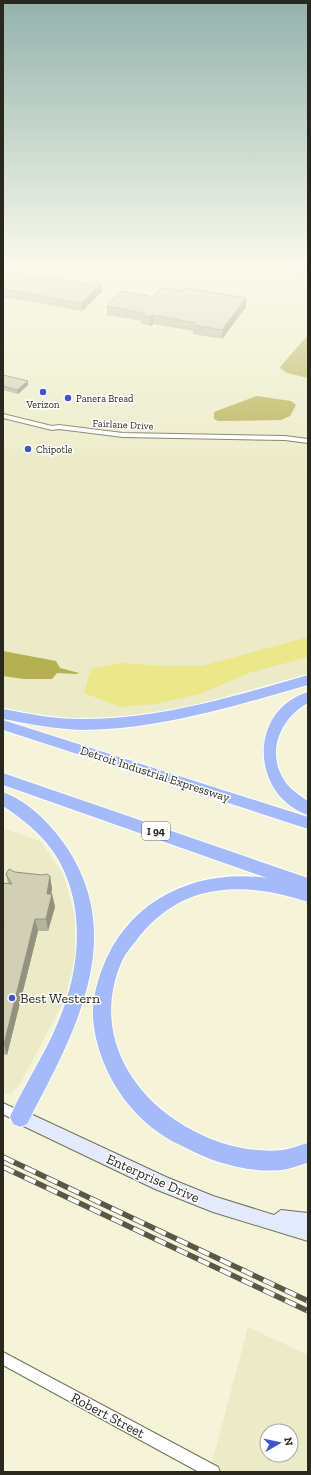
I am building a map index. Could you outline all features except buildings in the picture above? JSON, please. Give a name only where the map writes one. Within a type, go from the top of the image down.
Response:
[{"type":"highway","points":[[3,714],[35,720],[64,723],[132,722],[191,712],[308,680]]},
{"type":"highway","points":[[308,697],[292,706],[279,720],[271,736],[269,750],[276,778],[290,796],[308,809]]},
{"type":"highway","name":"Detroit Industrial Expressway","points":[[3,725],[308,823]]},
{"type":"highway","name":"I 94","points":[[3,779],[308,886]]},
{"type":"highway","points":[[3,798],[31,816],[58,845],[69,862],[78,885],[86,924],[86,952],[77,996],[68,1021],[20,1117]]},
{"type":"highway","points":[[308,894],[258,883],[229,883],[201,887],[166,903],[149,914],[129,934],[112,962],[102,991],[102,1024],[108,1056],[129,1090],[151,1116],[181,1138],[216,1152],[248,1160],[282,1160],[308,1153]]},
{"type":"main road","name":"Enterprise Drive","points":[[20,1117],[160,1183],[213,1204],[248,1213],[308,1233]]},
{"type":"main road","points":[[248,1213],[308,1221]]},
{"type":"street","name":"Fairlane Drive","points":[[3,411],[55,424],[59,427]]},
{"type":"street","name":"Fairlane Drive","points":[[3,416],[52,428],[59,427],[122,435],[187,436],[191,438],[285,438],[308,441]]},
{"type":"street","name":"Fairlane Drive","points":[[187,436],[191,433],[264,432],[308,436]]},
{"type":"street","name":"Enterprise Drive","points":[[3,1108],[20,1117]]},
{"type":"street","name":"Robert Street","points":[[3,1358],[213,1472]]},
{"type":"shaded area","points":[[3,337],[308,337],[308,674],[177,710],[144,716],[74,718],[41,716],[3,707]]},
{"type":"shaded area","points":[[308,337],[308,378],[287,373],[280,368]]},
{"type":"shaded area","points":[[257,396],[291,401],[296,405],[290,416],[281,420],[218,421],[214,419],[214,412]]},
{"type":"shaded area","points":[[308,637],[308,657],[249,673],[200,694],[155,704],[120,707],[84,693],[91,669],[120,663],[163,666],[202,666]]},
{"type":"shaded area","points":[[3,651],[56,661],[60,668],[79,673],[57,673],[52,679],[24,679],[3,676]]},
{"type":"shaded area","points":[[3,828],[40,841],[63,874],[75,916],[75,957],[65,999],[21,1082],[11,1094],[3,1093]]},
{"type":"shaded area","points":[[248,1327],[308,1355],[308,1472],[213,1472],[210,1470]]},
{"type":"railway","points":[[3,1157],[308,1301]]},
{"type":"railway","points":[[3,1167],[308,1311]]},
{"type":"place","name":"Verizon","points":[[43,392]]},
{"type":"place","name":"Panera Bread","points":[[68,398]]},
{"type":"place","name":"Chipotle","points":[[28,449]]},
{"type":"place","name":"Best Western","points":[[12,998]]}]
